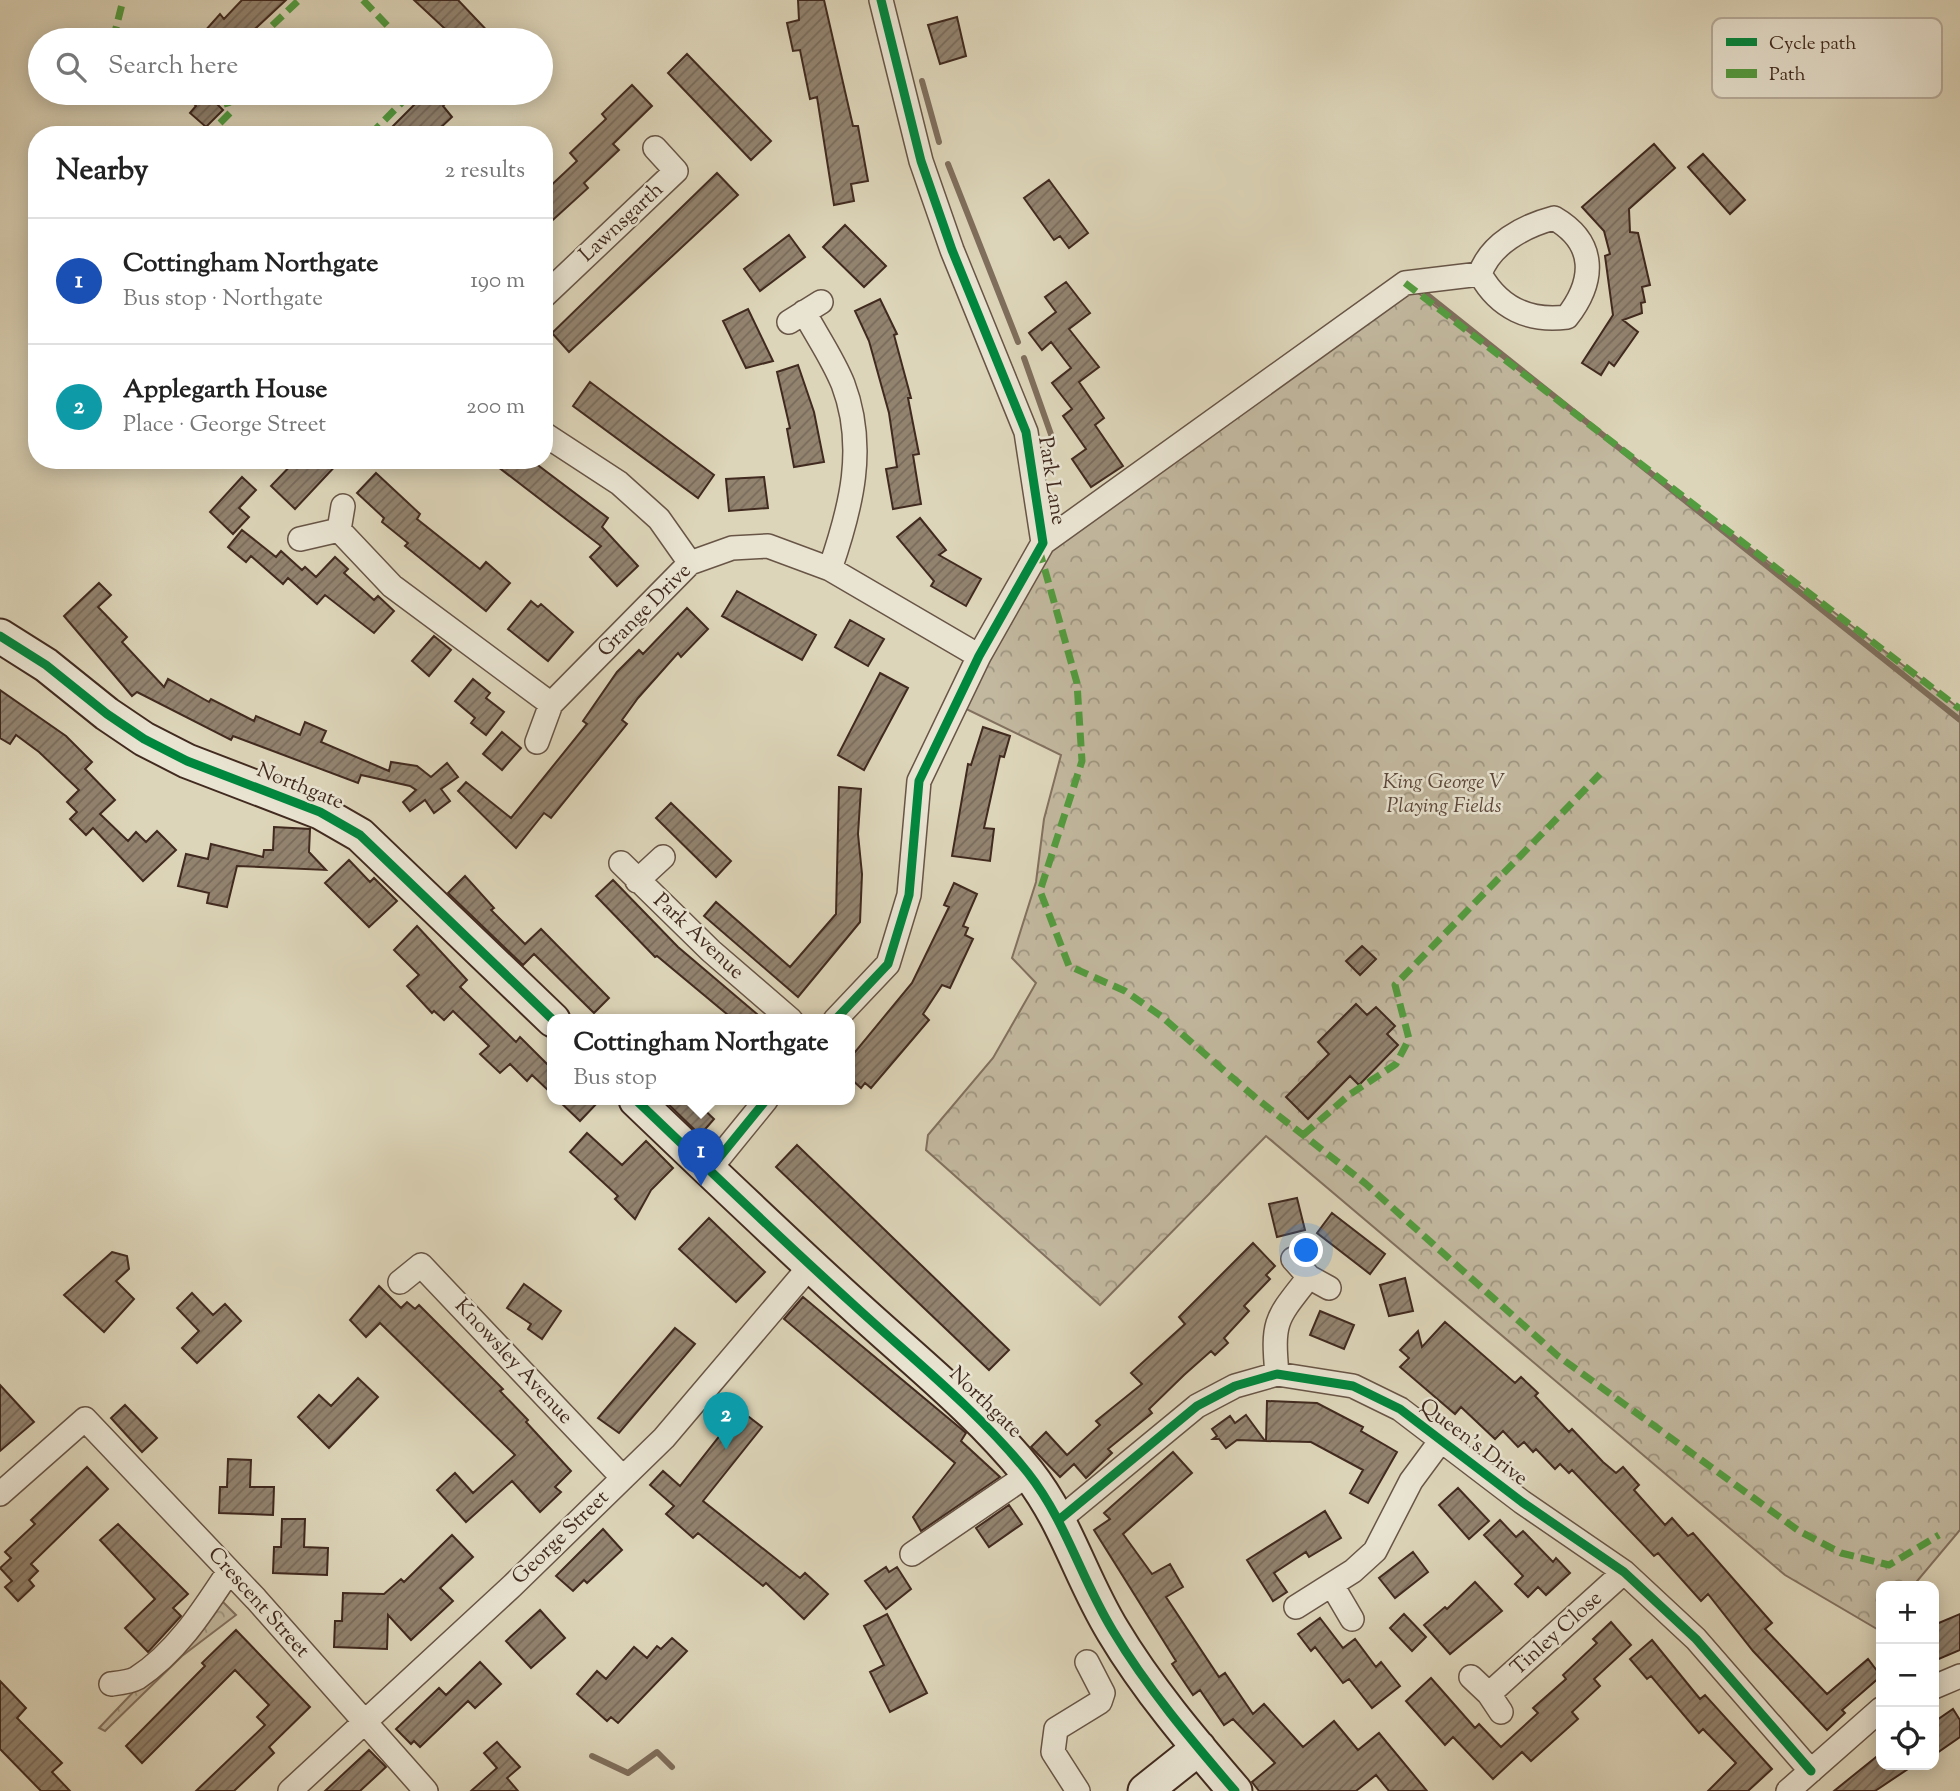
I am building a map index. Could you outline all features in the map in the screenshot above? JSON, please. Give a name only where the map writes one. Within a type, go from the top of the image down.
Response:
[{"type":"street","name":"Park Lane","points":[[841,1014],[888,964],[909,895],[919,781],[979,656],[1042,543],[1026,432],[952,250],[921,161],[881,0]]},
{"type":"street","name":"Lawnsgarth","points":[[553,287],[676,171],[655,148]]},
{"type":"street","points":[[1554,218],[1572,228],[1581,239],[1588,278],[1582,298],[1567,317],[1542,320],[1513,309],[1488,289],[1480,274],[1484,261],[1507,239],[1535,223],[1554,218]]},
{"type":"street","points":[[1042,543],[1405,283],[1480,274]]},
{"type":"street","points":[[804,312],[843,385],[858,452],[849,514],[830,569]]},
{"type":"street","points":[[553,440],[619,483],[659,519],[690,563]]},
{"type":"street","points":[[339,530],[343,506]]},
{"type":"street","points":[[300,540],[339,530]]},
{"type":"street","points":[[339,530],[392,586],[551,704]]},
{"type":"street","name":"Grange Drive","points":[[537,742],[551,704],[690,563],[732,548],[768,546],[830,569],[979,656]]},
{"type":"street","name":"Northgate","points":[[0,636],[47,665],[144,739],[187,761],[320,812],[360,835],[547,1014]]},
{"type":"street","name":"Park Avenue","points":[[637,881],[663,856]]},
{"type":"street","name":"Park Avenue","points":[[621,863],[711,951],[785,1014]]},
{"type":"street","name":"Northgate","points":[[641,1105],[989,1428],[1029,1474],[1060,1519],[1094,1597],[1114,1633],[1199,1748],[1235,1791]]},
{"type":"street","points":[[709,1170],[762,1105]]},
{"type":"street","points":[[1293,1259],[1309,1277],[1329,1288]]},
{"type":"street","name":"Knowsley Avenue","points":[[400,1282],[421,1265],[623,1478]]},
{"type":"street","name":"George Street","points":[[290,1791],[365,1723],[664,1437],[811,1265]]},
{"type":"street","points":[[1277,1374],[1273,1335],[1281,1313],[1309,1277]]},
{"type":"street","name":"Queen's Drive","points":[[1060,1519],[1197,1406],[1235,1385],[1277,1374],[1353,1385],[1400,1409],[1522,1502],[1624,1573],[1696,1639],[1811,1771]]},
{"type":"street","name":"Crescent Street","points":[[0,1494],[85,1419],[229,1571],[426,1791]]},
{"type":"street","points":[[1296,1607],[1353,1571],[1375,1550],[1411,1481],[1442,1439]]},
{"type":"street","points":[[912,1554],[1029,1474]]},
{"type":"street","points":[[111,1685],[135,1679],[170,1649],[201,1614],[229,1571]]},
{"type":"street","name":"Tinley Close","points":[[1471,1677],[1495,1703],[1624,1573]]},
{"type":"street","points":[[1332,1585],[1352,1619]]},
{"type":"street","points":[[1078,1791],[1053,1752],[1056,1729],[1100,1702],[1103,1693],[1087,1662]]},
{"type":"street","points":[[1939,1685],[1960,1676]]},
{"type":"street","points":[[1788,1791],[1876,1713]]},
{"type":"street","points":[[1145,1791],[1199,1748]]},
{"type":"green space","name":"King George V Playing Fields","points":[[1409,286],[1960,709],[1960,1530],[1917,1581],[1876,1581],[1876,1628],[1785,1575],[1266,1136],[1100,1305],[926,1150],[928,1135],[993,1058],[1036,983],[1012,958],[1036,882],[1044,819],[1061,755],[956,704],[1043,543]]},
{"type":"green space","points":[[221,1600],[236,1615],[182,1656],[105,1731],[99,1728]]},
{"type":"building","points":[[242,0],[286,0],[256,28],[208,28],[220,14],[224,19]]},
{"type":"building","points":[[414,0],[458,0],[485,28],[444,28]]},
{"type":"building","points":[[798,0],[824,0],[853,126],[858,126],[868,181],[851,184],[854,201],[834,205],[817,97],[810,99],[800,50],[793,51],[787,23],[799,20]]},
{"type":"building","points":[[957,17],[966,56],[940,64],[928,25]]},
{"type":"building","points":[[687,54],[771,141],[751,160],[668,73]]},
{"type":"building","points":[[632,85],[652,106],[613,144],[619,150],[584,183],[588,188],[553,220],[553,184],[577,161],[570,153],[606,119],[602,114]]},
{"type":"building","points":[[218,105],[223,110],[205,126],[190,113],[196,106]]},
{"type":"building","points":[[414,105],[444,105],[452,117],[442,126],[393,126]]},
{"type":"building","points":[[1654,144],[1675,168],[1629,209],[1630,232],[1638,233],[1650,285],[1642,287],[1645,302],[1641,303],[1642,313],[1623,320],[1638,332],[1614,366],[1609,362],[1601,375],[1582,363],[1613,315],[1605,256],[1610,254],[1604,231],[1582,207]]},
{"type":"building","points":[[1703,154],[1745,200],[1730,214],[1688,167]]},
{"type":"building","points":[[717,173],[738,195],[569,352],[553,332]]},
{"type":"building","points":[[1049,180],[1088,233],[1069,248],[1060,236],[1054,240],[1024,198]]},
{"type":"building","points":[[845,225],[886,266],[864,287],[823,247]]},
{"type":"building","points":[[789,235],[805,257],[760,291],[744,269]]},
{"type":"building","points":[[1066,282],[1090,313],[1069,329],[1099,367],[1079,382],[1104,418],[1095,425],[1123,466],[1091,487],[1072,459],[1086,449],[1063,416],[1072,409],[1052,383],[1071,368],[1051,342],[1042,350],[1029,333],[1056,312],[1045,297]]},
{"type":"building","points":[[880,299],[897,334],[894,335],[911,398],[908,398],[919,454],[913,455],[921,504],[893,509],[886,469],[897,467],[889,413],[869,341],[855,311]]},
{"type":"building","points":[[748,309],[773,361],[746,368],[723,321]]},
{"type":"building","points":[[798,365],[814,412],[824,462],[794,467],[787,429],[790,428],[777,372]]},
{"type":"building","points":[[590,382],[714,475],[698,498],[573,406]]},
{"type":"building","points":[[287,469],[333,469],[295,509],[271,486]]},
{"type":"building","points":[[501,469],[543,469],[608,518],[602,527],[638,566],[617,586],[590,557],[601,546]]},
{"type":"building","points":[[376,473],[420,514],[417,519],[480,569],[486,562],[510,583],[486,611],[405,546],[408,543],[382,522],[384,518],[357,493]]},
{"type":"building","points":[[242,477],[256,490],[239,508],[249,517],[233,534],[210,512]]},
{"type":"building","points":[[764,477],[768,508],[729,511],[726,479]]},
{"type":"building","points":[[920,518],[946,550],[939,555],[981,579],[966,606],[931,586],[934,581],[897,537]]},
{"type":"building","points":[[242,530],[276,557],[281,551],[302,570],[305,567],[316,577],[335,557],[348,569],[344,573],[374,600],[378,596],[394,611],[374,633],[325,595],[317,604],[288,578],[283,584],[251,556],[246,562],[228,547]]},
{"type":"building","points":[[99,583],[111,595],[98,607],[127,637],[122,642],[164,687],[168,679],[209,702],[211,699],[254,721],[256,716],[300,735],[305,722],[326,731],[321,742],[389,771],[391,762],[417,766],[431,777],[447,763],[458,777],[441,789],[450,801],[434,813],[425,800],[410,811],[403,802],[416,790],[410,786],[361,775],[358,783],[233,736],[231,740],[137,692],[132,696],[64,616]]},
{"type":"building","points":[[737,591],[816,635],[802,660],[722,616]]},
{"type":"building","points":[[531,601],[538,607],[541,604],[573,632],[548,661],[508,629]]},
{"type":"building","points":[[687,608],[708,629],[681,657],[678,653],[638,698],[622,720],[627,724],[551,818],[544,813],[516,848],[458,791],[466,782],[511,818],[587,724],[583,721],[617,672],[639,650],[643,654]]},
{"type":"building","points":[[850,620],[884,639],[868,666],[835,647]]},
{"type":"building","points":[[434,636],[451,650],[429,676],[412,661]]},
{"type":"building","points":[[880,673],[908,688],[864,770],[838,755]]},
{"type":"building","points":[[473,679],[490,693],[486,698],[504,712],[486,735],[471,723],[475,718],[455,701]]},
{"type":"building","points":[[0,690],[66,736],[92,762],[85,769],[115,800],[100,814],[128,841],[136,832],[146,842],[157,831],[176,850],[143,881],[93,828],[86,835],[70,819],[77,812],[67,802],[79,790],[39,752],[16,735],[10,744],[0,738]]},
{"type":"building","points":[[983,727],[1010,736],[1004,757],[1000,756],[984,828],[994,829],[990,861],[952,856],[968,764],[971,765]]},
{"type":"building","points":[[502,732],[521,748],[502,770],[483,754]]},
{"type":"building","points":[[839,787],[861,789],[858,834],[862,874],[860,922],[798,997],[704,916],[716,902],[790,967],[836,914]]},
{"type":"building","points":[[671,803],[731,861],[716,877],[656,818]]},
{"type":"building","points":[[274,827],[310,829],[309,852],[326,870],[237,866],[227,907],[207,903],[209,893],[178,886],[186,854],[208,859],[211,844],[263,857],[264,850],[273,850]]},
{"type":"building","points":[[349,860],[370,882],[374,878],[397,901],[369,927],[325,883]]},
{"type":"building","points":[[465,876],[494,908],[491,910],[525,944],[541,929],[609,998],[594,1013],[534,954],[523,965],[448,893]]},
{"type":"building","points":[[613,880],[678,947],[757,1014],[727,1014],[655,957],[596,896]]},
{"type":"building","points":[[954,883],[977,894],[963,926],[968,928],[965,935],[973,939],[950,988],[942,985],[923,1014],[929,1020],[871,1088],[865,1083],[861,1088],[855,1083],[855,1052],[912,983],[949,907],[944,905]]},
{"type":"building","points":[[417,926],[467,980],[460,987],[516,1042],[520,1037],[547,1064],[547,1089],[532,1075],[527,1081],[510,1064],[500,1073],[480,1054],[489,1046],[453,1011],[444,1020],[434,1011],[432,1013],[407,986],[419,975],[394,950]]},
{"type":"building","points":[[1362,946],[1376,959],[1360,975],[1346,961]]},
{"type":"building","points":[[1356,1004],[1367,1015],[1376,1007],[1395,1026],[1387,1034],[1398,1045],[1359,1085],[1350,1076],[1308,1119],[1286,1097],[1329,1054],[1318,1042]]},
{"type":"building","points":[[563,1105],[595,1105],[580,1121]]},
{"type":"building","points":[[669,1105],[699,1105],[714,1119],[700,1135]]},
{"type":"building","points":[[587,1133],[622,1165],[646,1141],[673,1168],[651,1190],[635,1219],[615,1199],[618,1196],[570,1152]]},
{"type":"building","points":[[797,1145],[1009,1350],[989,1370],[776,1167]]},
{"type":"building","points":[[1297,1198],[1305,1230],[1277,1237],[1269,1204]]},
{"type":"building","points":[[1332,1213],[1385,1254],[1370,1274],[1317,1233]]},
{"type":"building","points":[[709,1218],[765,1272],[736,1302],[679,1249]]},
{"type":"building","points":[[1253,1243],[1275,1266],[1266,1275],[1270,1279],[1244,1306],[1249,1311],[1224,1338],[1228,1343],[1215,1355],[1211,1351],[1184,1375],[1149,1409],[1152,1413],[1108,1449],[1112,1453],[1086,1478],[1074,1464],[1060,1477],[1031,1447],[1046,1432],[1067,1455],[1100,1425],[1096,1421],[1142,1384],[1131,1373],[1185,1324],[1179,1317]]},
{"type":"building","points":[[112,1252],[127,1256],[129,1269],[116,1281],[134,1299],[104,1332],[64,1295]]},
{"type":"building","points":[[1405,1278],[1413,1311],[1389,1316],[1380,1285]]},
{"type":"building","points":[[524,1284],[561,1311],[542,1339],[528,1329],[531,1324],[507,1308]]},
{"type":"building","points":[[379,1286],[401,1308],[407,1302],[415,1309],[419,1305],[503,1389],[500,1391],[571,1471],[555,1487],[561,1492],[540,1512],[512,1481],[466,1522],[437,1490],[455,1473],[473,1493],[515,1455],[380,1323],[366,1337],[350,1320]]},
{"type":"building","points":[[192,1293],[213,1315],[225,1304],[241,1321],[197,1363],[182,1348],[199,1331],[177,1308]]},
{"type":"building","points":[[803,1297],[966,1433],[961,1441],[1000,1477],[921,1531],[913,1517],[955,1463],[784,1319]]},
{"type":"building","points":[[1320,1311],[1354,1325],[1344,1349],[1310,1335]]},
{"type":"building","points":[[1445,1322],[1515,1383],[1521,1377],[1538,1393],[1535,1396],[1569,1432],[1572,1429],[1603,1462],[1616,1473],[1623,1467],[1639,1485],[1634,1490],[1665,1525],[1672,1518],[1688,1536],[1693,1533],[1772,1623],[1765,1629],[1827,1694],[1868,1659],[1876,1669],[1876,1680],[1842,1710],[1845,1713],[1827,1730],[1753,1651],[1708,1594],[1701,1601],[1658,1553],[1654,1556],[1572,1470],[1569,1473],[1560,1464],[1555,1469],[1536,1449],[1533,1452],[1524,1442],[1518,1447],[1503,1431],[1495,1439],[1461,1407],[1455,1414],[1400,1367],[1409,1358],[1400,1350],[1418,1331],[1422,1347]]},
{"type":"building","points":[[675,1328],[695,1344],[619,1433],[598,1418]]},
{"type":"building","points":[[358,1378],[378,1397],[329,1448],[298,1417],[319,1395],[331,1406]]},
{"type":"building","points":[[0,1385],[34,1422],[0,1451]]},
{"type":"building","points":[[1267,1401],[1317,1403],[1363,1427],[1361,1431],[1397,1452],[1368,1503],[1350,1493],[1363,1470],[1311,1442],[1266,1441]]},
{"type":"building","points":[[125,1405],[157,1438],[142,1452],[111,1418]]},
{"type":"building","points":[[740,1410],[762,1427],[703,1501],[800,1578],[805,1573],[828,1594],[804,1619],[766,1583],[763,1586],[698,1533],[693,1538],[666,1514],[674,1506],[650,1485],[663,1471],[680,1486]]},
{"type":"building","points":[[1246,1415],[1265,1441],[1237,1440],[1226,1448],[1219,1439],[1213,1439],[1217,1436],[1212,1429],[1230,1416],[1235,1423]]},
{"type":"building","points":[[1173,1452],[1192,1473],[1123,1534],[1152,1574],[1170,1564],[1183,1587],[1166,1597],[1219,1677],[1225,1673],[1253,1714],[1264,1704],[1303,1747],[1334,1721],[1358,1750],[1379,1733],[1427,1791],[1389,1791],[1376,1775],[1356,1791],[1259,1791],[1252,1782],[1275,1763],[1233,1719],[1224,1725],[1200,1690],[1193,1695],[1172,1664],[1176,1661],[1094,1530],[1110,1519],[1104,1513]]},
{"type":"building","points":[[228,1459],[251,1460],[250,1487],[274,1487],[273,1515],[219,1513],[220,1487],[227,1487]]},
{"type":"building","points":[[87,1467],[108,1489],[31,1564],[38,1571],[29,1580],[34,1586],[18,1601],[5,1587],[12,1581],[0,1568],[11,1558],[5,1552],[35,1524],[31,1520]]},
{"type":"building","points":[[1458,1488],[1489,1521],[1469,1539],[1439,1505]]},
{"type":"building","points":[[1009,1505],[1022,1524],[989,1547],[976,1528]]},
{"type":"building","points":[[1325,1511],[1341,1538],[1309,1557],[1306,1552],[1274,1573],[1287,1592],[1273,1601],[1247,1560]]},
{"type":"building","points":[[282,1519],[305,1519],[304,1547],[328,1548],[327,1575],[273,1573],[274,1547],[281,1547]]},
{"type":"building","points":[[1500,1520],[1516,1537],[1523,1531],[1553,1562],[1556,1558],[1570,1573],[1546,1595],[1538,1587],[1528,1597],[1515,1584],[1523,1576],[1484,1535]]},
{"type":"building","points":[[118,1524],[188,1594],[173,1608],[181,1616],[148,1652],[125,1628],[155,1599],[100,1540]]},
{"type":"building","points":[[603,1529],[622,1550],[587,1583],[584,1580],[573,1591],[556,1576]]},
{"type":"building","points":[[452,1535],[473,1557],[440,1588],[453,1601],[411,1640],[388,1615],[387,1649],[334,1647],[335,1621],[342,1621],[343,1593],[384,1594],[401,1579],[404,1582]]},
{"type":"building","points":[[1413,1552],[1428,1572],[1395,1598],[1379,1578]]},
{"type":"building","points":[[886,1567],[889,1572],[897,1567],[911,1589],[886,1609],[865,1581]]},
{"type":"building","points":[[1475,1582],[1502,1611],[1450,1654],[1424,1625],[1445,1607],[1447,1609]]},
{"type":"building","points":[[540,1610],[565,1638],[531,1668],[506,1641]]},
{"type":"building","points":[[887,1614],[927,1693],[890,1712],[870,1672],[884,1665],[864,1626]]},
{"type":"building","points":[[1404,1614],[1426,1637],[1412,1651],[1390,1628]]},
{"type":"building","points":[[1960,1614],[1960,1650],[1939,1659],[1939,1644],[1939,1623]]},
{"type":"building","points":[[1320,1618],[1343,1648],[1355,1639],[1376,1667],[1381,1662],[1400,1686],[1372,1708],[1349,1679],[1343,1683],[1315,1647],[1311,1651],[1298,1634]]},
{"type":"building","points":[[1611,1622],[1631,1645],[1594,1679],[1600,1686],[1572,1712],[1578,1719],[1531,1761],[1522,1752],[1493,1779],[1453,1737],[1445,1745],[1406,1701],[1431,1678],[1475,1728],[1479,1724],[1501,1747],[1538,1713],[1533,1708],[1566,1679],[1563,1675],[1597,1643],[1593,1639]]},
{"type":"building","points":[[236,1630],[310,1707],[269,1747],[274,1753],[234,1791],[196,1791],[265,1725],[257,1717],[269,1705],[235,1670],[142,1763],[126,1746],[205,1666],[202,1663]]},
{"type":"building","points":[[672,1638],[687,1651],[618,1723],[611,1717],[607,1721],[577,1694],[597,1671],[606,1679],[634,1647],[647,1658],[657,1646],[661,1649]]},
{"type":"building","points":[[1652,1640],[1700,1699],[1705,1695],[1772,1769],[1748,1791],[1708,1791],[1736,1763],[1703,1729],[1699,1733],[1651,1676],[1647,1679],[1630,1659]]},
{"type":"building","points":[[480,1662],[501,1684],[475,1708],[468,1701],[420,1747],[414,1741],[411,1744],[396,1729],[439,1688],[446,1695]]},
{"type":"building","points":[[0,1681],[26,1708],[17,1718],[62,1763],[52,1772],[70,1791],[41,1791],[0,1749]]},
{"type":"building","points":[[1953,1709],[1960,1720],[1960,1737],[1939,1752],[1939,1719]]},
{"type":"building","points":[[497,1742],[520,1767],[507,1778],[518,1791],[471,1791],[497,1768],[484,1753]]},
{"type":"building","points":[[369,1750],[386,1767],[360,1791],[325,1791]]},
{"type":"building","points":[[1876,1757],[1876,1770],[1906,1770],[1875,1791],[1834,1791]]},
{"type":"waterway","points":[[922,81],[939,142]]},
{"type":"waterway","points":[[948,164],[1018,342]]},
{"type":"waterway","points":[[1420,289],[1960,720]]},
{"type":"waterway","points":[[1024,358],[1053,440]]},
{"type":"waterway","points":[[592,1756],[628,1773],[657,1752],[672,1767]]},
{"type":"marked path","points":[[116,28],[123,0]]},
{"type":"marked path","points":[[270,28],[299,0]]},
{"type":"marked path","points":[[363,0],[390,28]]},
{"type":"marked path","points":[[221,126],[219,124],[230,113],[228,105]]},
{"type":"marked path","points":[[379,126],[399,105]]},
{"type":"marked path","points":[[1405,283],[1960,709]]},
{"type":"marked path","points":[[1039,549],[1077,683],[1082,761],[1040,891],[1069,966],[1125,991],[1161,1016],[1257,1099],[1366,1184],[1558,1356],[1799,1531],[1841,1553],[1889,1565],[1939,1535]]},
{"type":"marked path","points":[[1303,1135],[1349,1095],[1396,1064],[1409,1039],[1395,985],[1600,774]]},
{"type":"cycle path","points":[[841,1014],[888,964],[909,895],[919,781],[979,656],[1043,543],[1026,432],[952,250],[921,161],[881,0]]},
{"type":"cycle path","points":[[0,636],[46,665],[107,714],[144,739],[187,761],[320,812],[360,835],[547,1014]]},
{"type":"cycle path","points":[[641,1105],[801,1256],[967,1407],[1009,1450],[1053,1511],[1102,1611],[1126,1652],[1171,1714],[1235,1791]]},
{"type":"cycle path","points":[[709,1170],[762,1105]]},
{"type":"cycle path","points":[[1060,1519],[1197,1406],[1235,1386],[1277,1374],[1353,1386],[1400,1409],[1522,1502],[1624,1572],[1696,1639],[1811,1771]]},
{"type":"place","name":"Cottingham Northgate","points":[[701,1186]]},
{"type":"place","name":"Applegarth House","points":[[726,1450]]}]
